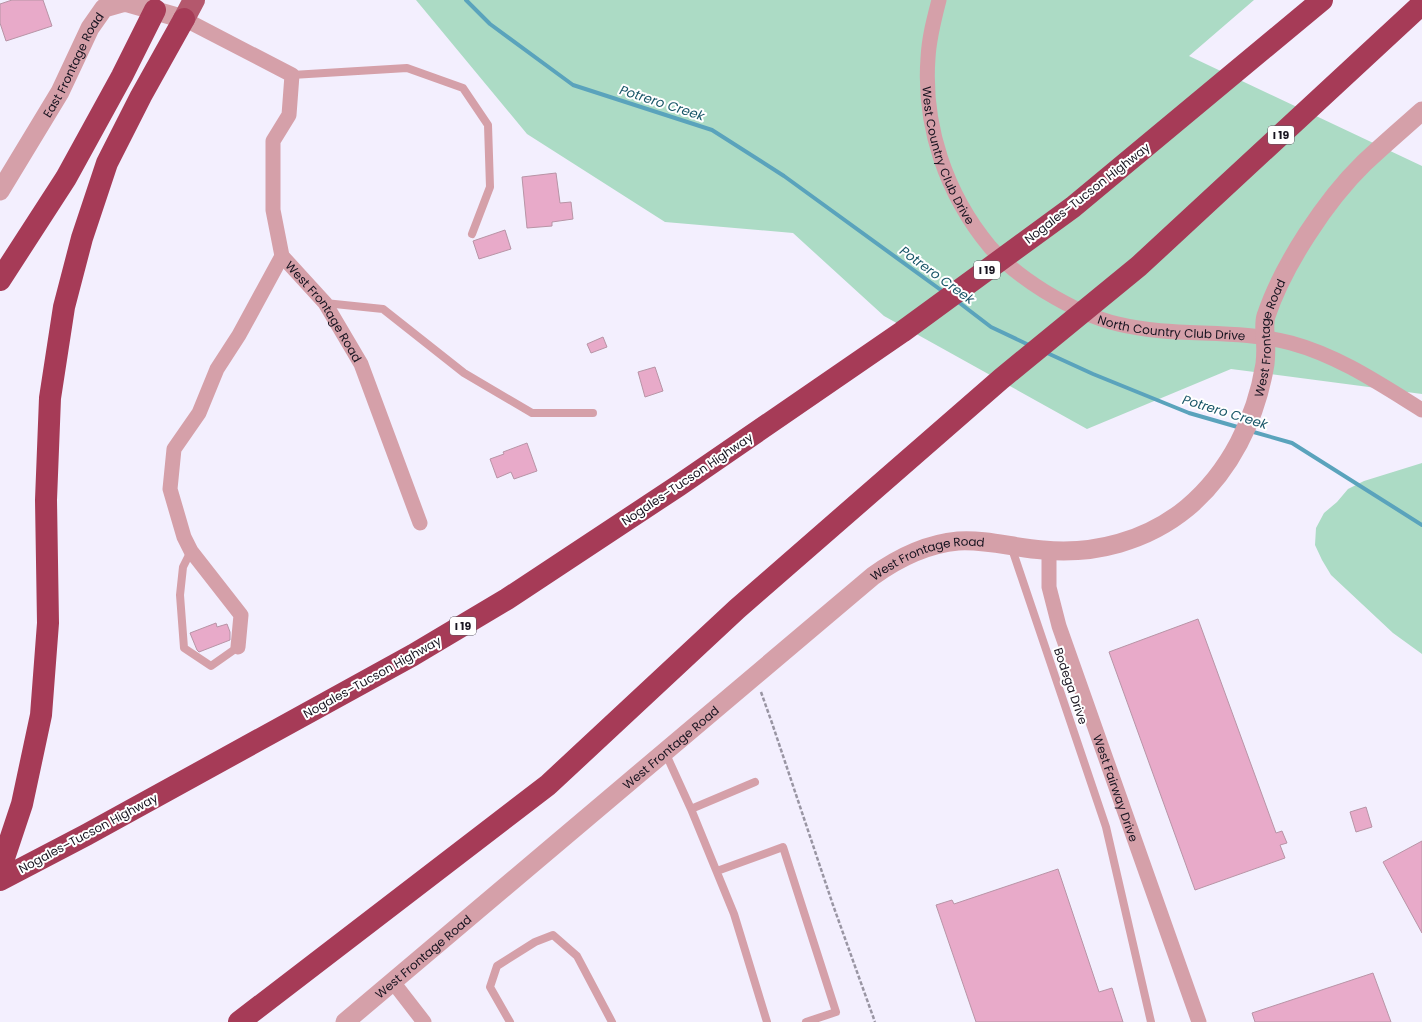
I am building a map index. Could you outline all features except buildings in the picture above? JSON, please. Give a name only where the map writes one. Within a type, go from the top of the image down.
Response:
[{"type":"highway","name":"Nogales–Tucson Highway","points":[[0,880],[86,835],[413,656],[507,599],[678,486],[902,332],[1073,207],[1322,0]]},
{"type":"highway","name":"I 19","points":[[239,1022],[548,785],[737,608],[1001,378],[1139,266],[1422,4]]},
{"type":"highway","points":[[0,280],[66,178],[122,76],[158,5]]},
{"type":"highway","points":[[0,870],[22,804],[41,715],[48,623],[46,500],[50,398],[64,307],[82,238],[107,163],[141,96],[189,9]]},
{"type":"street","name":"West Country Club Drive","points":[[939,0],[930,43],[927,87],[930,116],[938,152],[945,173],[957,200],[973,225],[991,248],[1011,267],[1033,284]]},
{"type":"street","name":"East Frontage Road","points":[[0,192],[60,92],[90,28],[104,8],[125,2],[189,9]]},
{"type":"street","points":[[189,9],[292,75]]},
{"type":"street","name":"West Frontage Road","points":[[292,75],[289,114],[273,141],[273,210],[282,256],[324,303],[361,364],[420,523]]},
{"type":"street","name":"West Frontage Road","points":[[345,1022],[872,576],[904,556],[939,544],[958,541],[977,541],[1064,552],[1108,547],[1149,532],[1168,521],[1203,494],[1218,477],[1233,454],[1241,440],[1251,415],[1265,363],[1266,338],[1264,318],[1283,275],[1306,236],[1332,199],[1363,164],[1422,112]]},
{"type":"street","points":[[238,647],[241,616],[191,551],[184,537],[170,489],[174,449],[199,413],[217,369],[239,335],[282,256]]},
{"type":"street","name":"North Country Club Drive","points":[[1033,284],[1076,309],[1117,324],[1146,329],[1266,338],[1290,343],[1318,352],[1345,364],[1422,410]]},
{"type":"street","name":"West Fairway Drive","points":[[1049,551],[1049,587],[1059,626],[1199,1022]]},
{"type":"street","points":[[393,982],[424,1022]]},
{"type":"lane","points":[[292,75],[407,68],[463,88],[488,125],[490,187],[472,234]]},
{"type":"lane","points":[[324,303],[383,309],[464,373],[532,413],[593,413]]},
{"type":"lane","name":"Bodega Drive","points":[[1010,545],[1106,827],[1151,1022]]},
{"type":"lane","points":[[191,551],[183,567],[180,595],[184,648],[211,666],[238,647]]},
{"type":"lane","points":[[665,752],[691,809],[734,914],[767,1022]]},
{"type":"lane","points":[[691,809],[755,782]]},
{"type":"lane","points":[[717,871],[783,847],[836,1012],[806,1022]]},
{"type":"lane","points":[[510,1022],[490,987],[497,966],[535,942],[553,935],[577,956],[612,1022]]},
{"type":"path","points":[[755,676],[772,722],[833,905],[875,1022]]},
{"type":"green space","points":[[416,0],[1254,0],[1189,56],[1422,166],[1422,394],[1231,369],[1087,429],[884,316],[793,233],[665,222],[527,134]]},
{"type":"green space","points":[[1422,463],[1422,654],[1393,633],[1331,575],[1315,545],[1316,528],[1324,513],[1337,502],[1348,489],[1364,481]]},
{"type":"waterway","name":"Potrero Creek","points":[[466,0],[490,24],[573,85],[712,130],[784,176],[945,293]]},
{"type":"waterway","name":"Potrero Creek","points":[[957,301],[991,327],[1031,346]]},
{"type":"waterway","name":"Potrero Creek","points":[[1045,352],[1093,374],[1189,413],[1241,428]]},
{"type":"waterway","name":"Potrero Creek","points":[[1250,431],[1292,443],[1422,525]]}]
